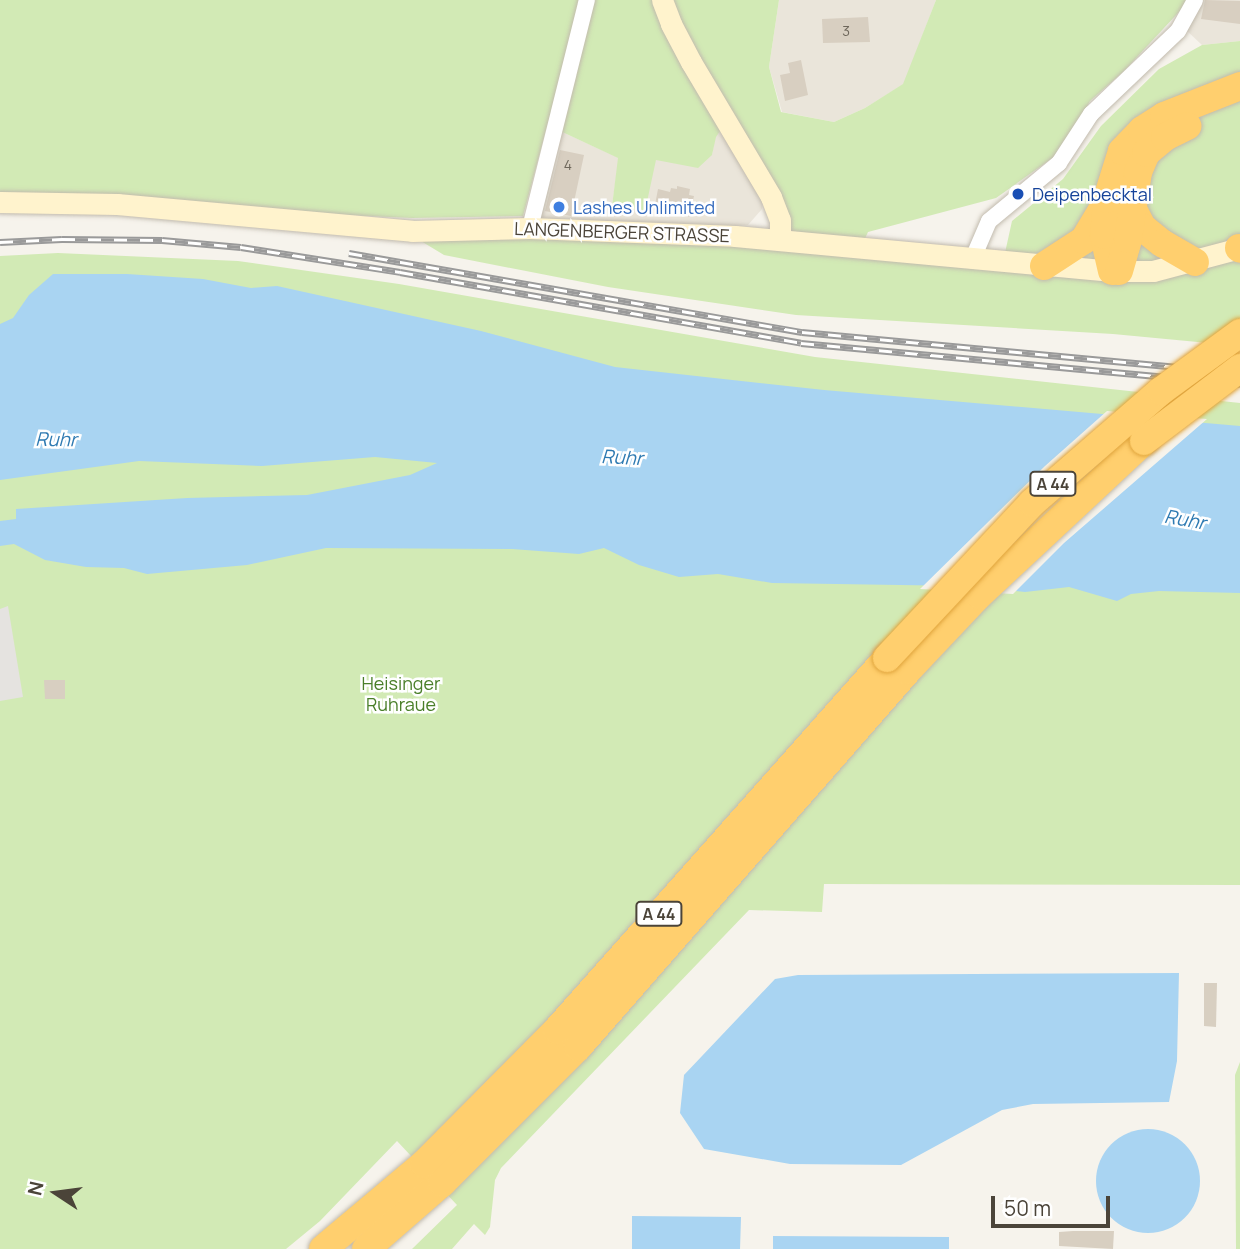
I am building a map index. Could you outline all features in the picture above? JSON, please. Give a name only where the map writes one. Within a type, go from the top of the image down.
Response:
[{"type":"highway","points":[[1044,266],[1084,240],[1107,199],[1122,151],[1142,130],[1175,111],[1240,86]]},
{"type":"highway","points":[[1115,271],[1133,209],[1138,172],[1146,153],[1165,137],[1200,120],[1240,106]]},
{"type":"highway","points":[[1107,199],[1104,235],[1115,271]]},
{"type":"highway","points":[[1133,209],[1142,228],[1161,243],[1195,262]]},
{"type":"highway","name":"A 44","points":[[366,1249],[929,610],[1032,503],[1161,391],[1240,333]]},
{"type":"highway","name":"A 44","points":[[323,1249],[433,1173],[578,1047],[908,670],[979,595],[1144,441],[1240,368]]},
{"type":"highway","points":[[389,1249],[415,1224],[433,1173]]},
{"type":"main road","points":[[662,0],[686,52],[771,197],[780,220],[780,239]]},
{"type":"main road","name":"LANGENBERGER STRASSE","points":[[0,202],[117,204],[412,231],[530,228],[780,239],[1115,271],[1153,271],[1240,248]]},
{"type":"street","points":[[530,228],[587,0]]},
{"type":"street","points":[[973,258],[989,221],[1059,163],[1091,114],[1178,31],[1195,0]]},
{"type":"shaded area","points":[[779,0],[936,0],[904,84],[865,108],[834,122],[782,112],[769,67]]},
{"type":"shaded area","points":[[1198,0],[1240,0],[1240,41],[1202,45],[1185,29]]},
{"type":"shaded area","points":[[726,122],[764,192],[762,209],[748,225],[726,227],[539,219],[558,130],[619,158],[612,205],[656,160],[712,155],[715,137]]},
{"type":"shaded area","points":[[8,606],[23,697],[0,701],[0,609]]},
{"type":"green space","points":[[0,0],[585,0],[587,6],[547,126],[523,216],[412,218],[0,200]]},
{"type":"green space","points":[[589,0],[661,0],[726,122],[716,137],[712,155],[698,168],[656,160],[645,211],[612,206],[618,158],[558,130]]},
{"type":"green space","points":[[663,0],[779,0],[769,67],[781,112],[834,122],[865,108],[903,84],[936,0],[1190,0],[1124,71],[1090,101],[1061,152],[996,198],[868,232],[861,247],[781,238]]},
{"type":"green space","points":[[1240,41],[1240,346],[1113,334],[796,315],[608,287],[444,255],[411,235],[651,238],[1001,271],[1012,221],[1063,179],[1101,126],[1159,69],[1202,45]]},
{"type":"green space","name":"Heisinger Ruhraue","points":[[58,253],[238,261],[399,284],[815,357],[1240,403],[1240,885],[824,884],[822,912],[749,910],[501,1168],[495,1180],[490,1227],[485,1235],[474,1224],[452,1249],[412,1249],[457,1205],[397,1141],[320,1221],[286,1249],[0,1249],[0,256]]},
{"type":"green space","points":[[1240,1062],[1240,1249],[1236,1249],[1235,1075]]},
{"type":"water","name":"Ruhr","points":[[53,274],[127,274],[203,279],[251,288],[277,286],[481,331],[615,367],[824,390],[1240,426],[1240,593],[1159,591],[1131,594],[1117,601],[1069,587],[1025,592],[964,586],[772,583],[718,574],[679,577],[639,565],[604,548],[579,554],[512,549],[326,548],[247,565],[147,574],[124,568],[86,567],[45,560],[14,544],[0,546],[0,521],[16,519],[16,509],[187,498],[307,495],[410,475],[437,463],[375,457],[262,466],[139,461],[0,480],[0,324],[13,318],[29,295]]},
{"type":"water","points":[[1179,973],[1177,1061],[1169,1102],[1033,1104],[1002,1110],[901,1165],[790,1164],[704,1149],[680,1113],[684,1075],[775,979],[798,975]]},
{"type":"water","points":[[1148,1129],[1168,1133],[1185,1144],[1196,1161],[1200,1181],[1196,1201],[1185,1218],[1168,1229],[1148,1233],[1128,1229],[1111,1218],[1100,1201],[1096,1181],[1100,1161],[1111,1144],[1128,1133]]},
{"type":"water","points":[[632,1216],[741,1217],[740,1249],[632,1249]]},
{"type":"water","points":[[773,1236],[949,1237],[949,1249],[773,1249]]},
{"type":"pier","points":[[1107,411],[1207,419],[1064,543],[1013,594],[920,589],[1045,466]]},
{"type":"building","points":[[1205,0],[1240,1],[1240,24],[1201,19]]},
{"type":"building","points":[[868,17],[870,42],[823,43],[822,19]]},
{"type":"building","points":[[801,60],[808,95],[785,101],[780,75],[790,73],[788,63]]},
{"type":"building","points":[[560,150],[584,155],[571,216],[545,211]]},
{"type":"building","points":[[677,186],[690,189],[689,195],[694,196],[689,217],[654,210],[658,189],[670,192],[671,188],[677,189]]},
{"type":"building","points":[[44,680],[65,680],[65,699],[45,699]]},
{"type":"building","points":[[1204,983],[1217,983],[1216,1027],[1204,1026]]},
{"type":"building","points":[[1114,1231],[1113,1249],[1059,1246],[1059,1232]]},
{"type":"railway","points":[[0,242],[62,239],[162,240],[241,247],[400,272],[801,343],[1240,384]]},
{"type":"railway","points":[[349,253],[802,332],[1240,373]]},
{"type":"place","name":"Deipenbecktal","points":[[1018,194]]},
{"type":"place","name":"Lashes Unlimited","points":[[559,207]]}]
